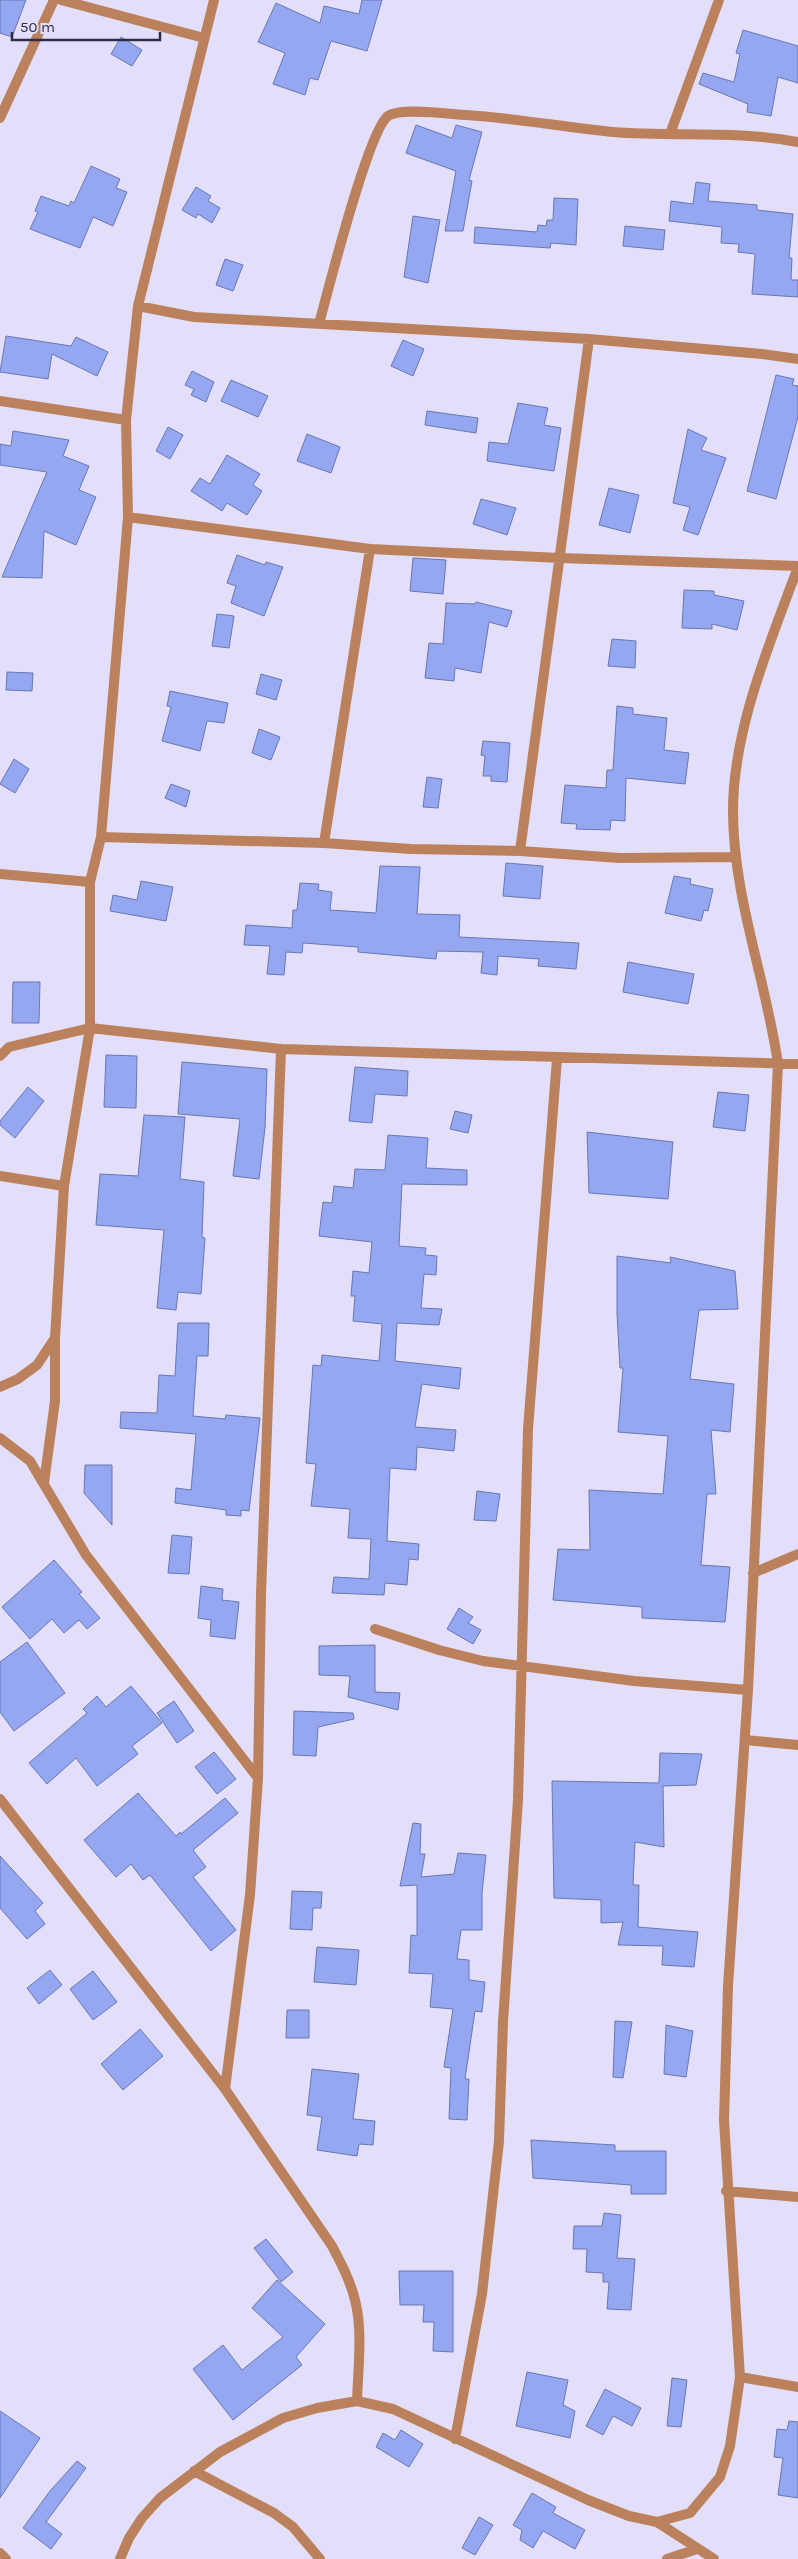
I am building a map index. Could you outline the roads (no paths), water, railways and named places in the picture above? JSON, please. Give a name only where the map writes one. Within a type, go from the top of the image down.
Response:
[{"type":"street","points":[[0,118],[54,0]]},
{"type":"street","points":[[61,0],[204,38]]},
{"type":"street","points":[[44,1483],[55,1401],[55,1338],[64,1186],[90,1028],[90,882],[101,838],[128,517],[126,420],[138,306],[214,0]]},
{"type":"street","points":[[670,134],[719,0]]},
{"type":"street","points":[[318,324],[354,198],[383,121],[388,116],[399,112],[473,116],[614,132],[742,136],[798,142]]},
{"type":"street","points":[[138,306],[194,317],[588,339],[762,354],[798,359]]},
{"type":"street","points":[[520,851],[588,339]]},
{"type":"street","points":[[0,401],[126,420]]},
{"type":"street","points":[[128,517],[370,549],[798,566],[767,650],[750,706],[739,753],[732,810],[736,857],[746,919],[772,1023],[778,1064],[748,1690],[727,2003],[724,2120],[726,2191],[736,2290],[740,2377],[730,2446],[720,2477],[702,2502],[690,2513],[656,2522]]},
{"type":"street","points":[[324,843],[370,549]]},
{"type":"street","points":[[101,838],[324,843],[411,849],[520,851],[620,858],[736,857]]},
{"type":"street","points":[[0,874],[90,882]]},
{"type":"street","points":[[0,1056],[9,1046],[90,1028],[281,1049],[798,1064]]},
{"type":"street","points":[[225,2089],[250,1895],[258,1778],[261,1593],[281,1049]]},
{"type":"street","points":[[455,2439],[482,2294],[499,2141],[503,2022],[518,1800],[528,1429],[557,1058]]},
{"type":"street","points":[[0,1176],[64,1186]]},
{"type":"street","points":[[0,1387],[18,1379],[37,1366],[55,1338]]},
{"type":"street","points":[[0,1438],[30,1462],[86,1555],[258,1778]]},
{"type":"street","points":[[753,1573],[798,1554]]},
{"type":"street","points":[[375,1629],[439,1650],[483,1661],[634,1681],[748,1690]]},
{"type":"street","points":[[745,1740],[798,1745]]},
{"type":"street","points":[[0,1799],[225,2089],[332,2246],[346,2273],[356,2302],[359,2349],[357,2401]]},
{"type":"street","points":[[726,2191],[798,2196]]},
{"type":"street","points":[[740,2377],[798,2387]]},
{"type":"street","points":[[120,2559],[129,2538],[142,2518],[160,2498],[194,2471],[234,2444],[283,2418],[317,2408],[357,2401],[393,2409],[588,2500],[629,2516],[656,2522],[714,2559]]},
{"type":"street","points":[[194,2471],[274,2513],[293,2527],[320,2559]]},
{"type":"street","points":[[667,2559],[698,2549]]},
{"type":"street","points":[[0,2553],[6,2559]]}]
